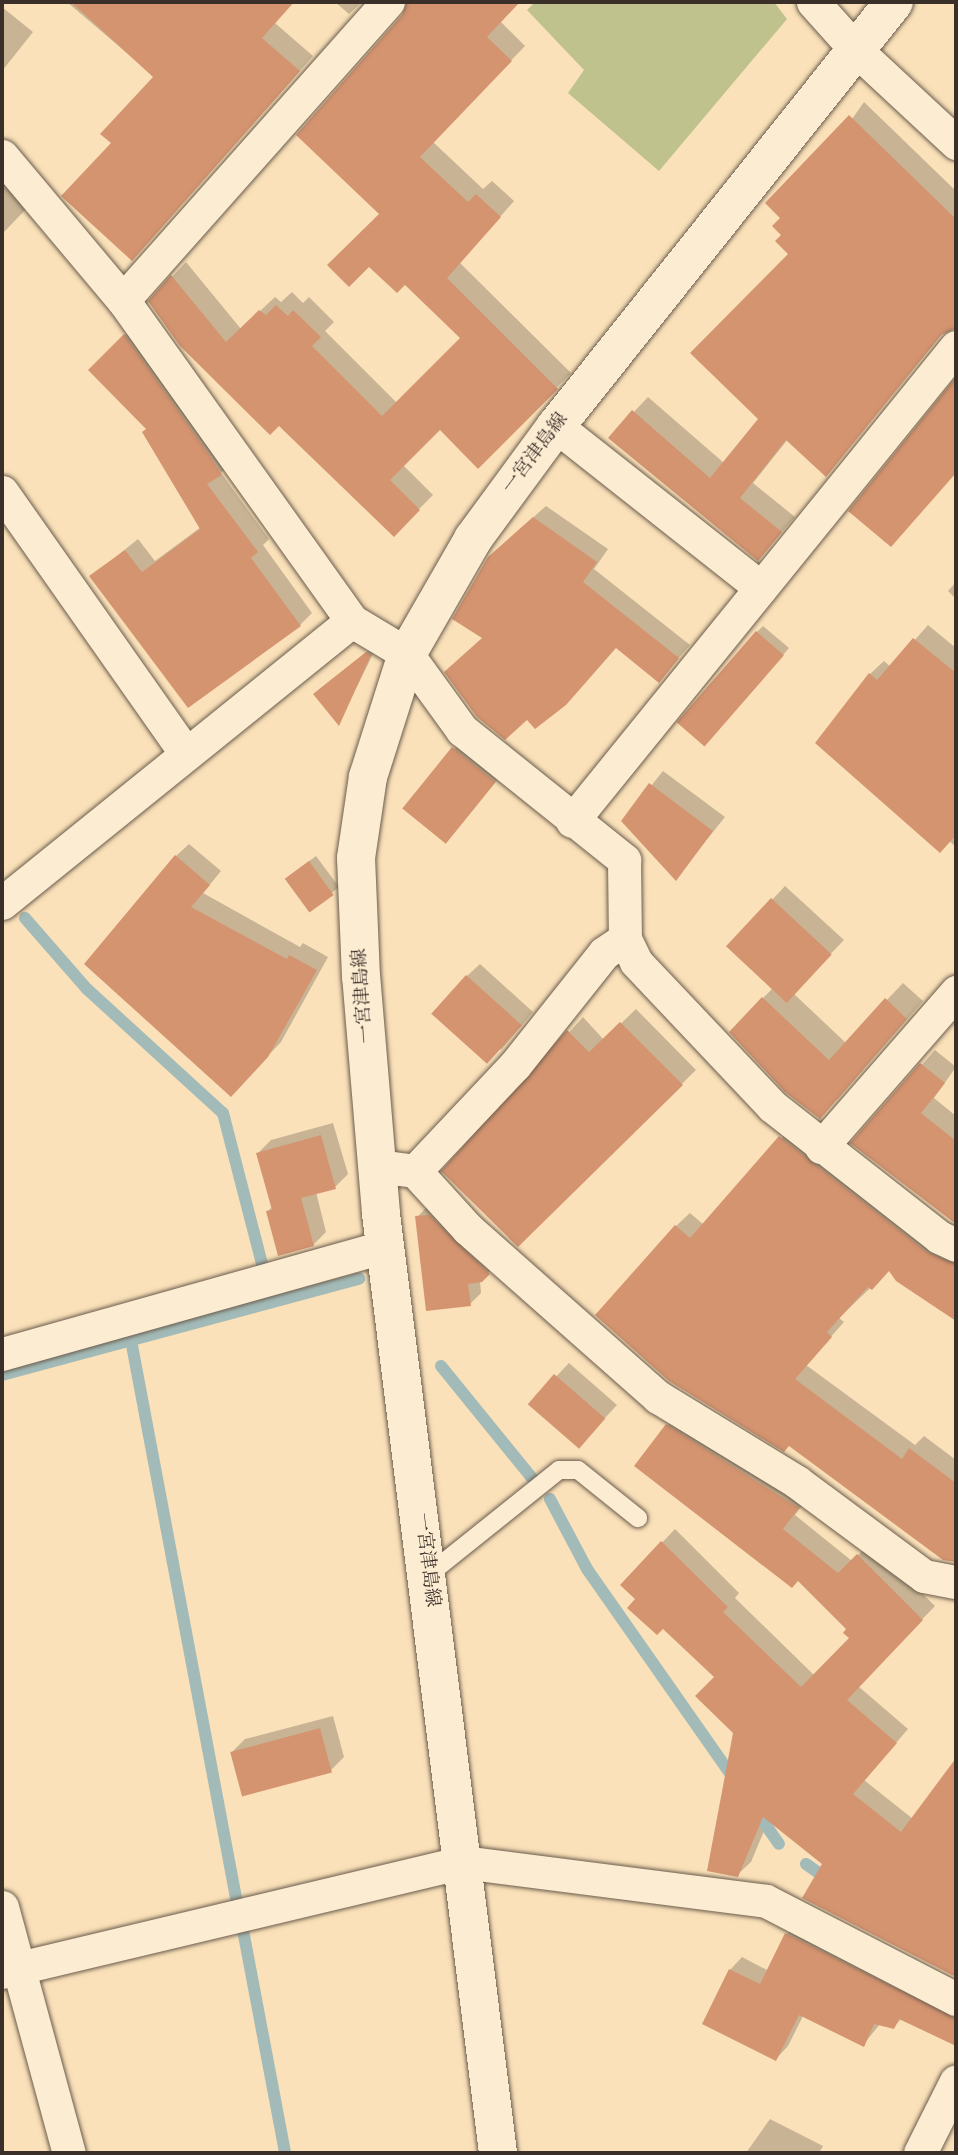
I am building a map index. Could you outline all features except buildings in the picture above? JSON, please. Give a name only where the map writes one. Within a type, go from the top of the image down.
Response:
[{"type":"main road","name":"一宮津島線","points":[[498,2153],[386,1246],[396,1169],[361,977],[356,858],[368,777],[407,654],[473,539],[556,426],[894,2]]},
{"type":"street","points":[[123,300],[388,2]]},
{"type":"street","points":[[813,2],[856,50],[956,144]]},
{"type":"street","points":[[2,156],[123,300],[352,621],[407,654],[462,730],[572,821],[624,860],[625,939],[645,972],[772,1106],[939,1237],[956,1245]]},
{"type":"street","points":[[572,821],[956,347]]},
{"type":"street","points":[[556,426],[761,588]]},
{"type":"street","points":[[2,492],[186,754]]},
{"type":"street","points":[[2,903],[352,621]]},
{"type":"street","points":[[625,939],[604,953],[515,1065],[396,1169],[658,1397],[797,1482],[924,1576],[956,1582]]},
{"type":"street","points":[[821,1147],[956,992]]},
{"type":"street","points":[[2,1354],[386,1246]]},
{"type":"street","points":[[10,1970],[462,1862],[766,1900],[956,1999]]},
{"type":"street","points":[[2,1907],[10,1970],[69,2153]]},
{"type":"street","points":[[920,2153],[956,2081]]},
{"type":"lane","points":[[428,1575],[559,1470],[578,1470],[638,1518]]},
{"type":"green space","points":[[535,2],[774,2],[787,19],[659,171],[568,93],[584,70],[527,10]]},
{"type":"waterway","points":[[25,918],[87,989],[223,1113],[263,1268]]},
{"type":"waterway","points":[[2,1375],[359,1279]]},
{"type":"waterway","points":[[131,1340],[236,1898]]},
{"type":"waterway","points":[[441,1366],[532,1478]]},
{"type":"waterway","points":[[550,1499],[587,1569],[735,1780]]},
{"type":"waterway","points":[[753,1807],[779,1844]]},
{"type":"waterway","points":[[806,1864],[829,1880]]},
{"type":"waterway","points":[[243,1930],[285,2153]]}]
